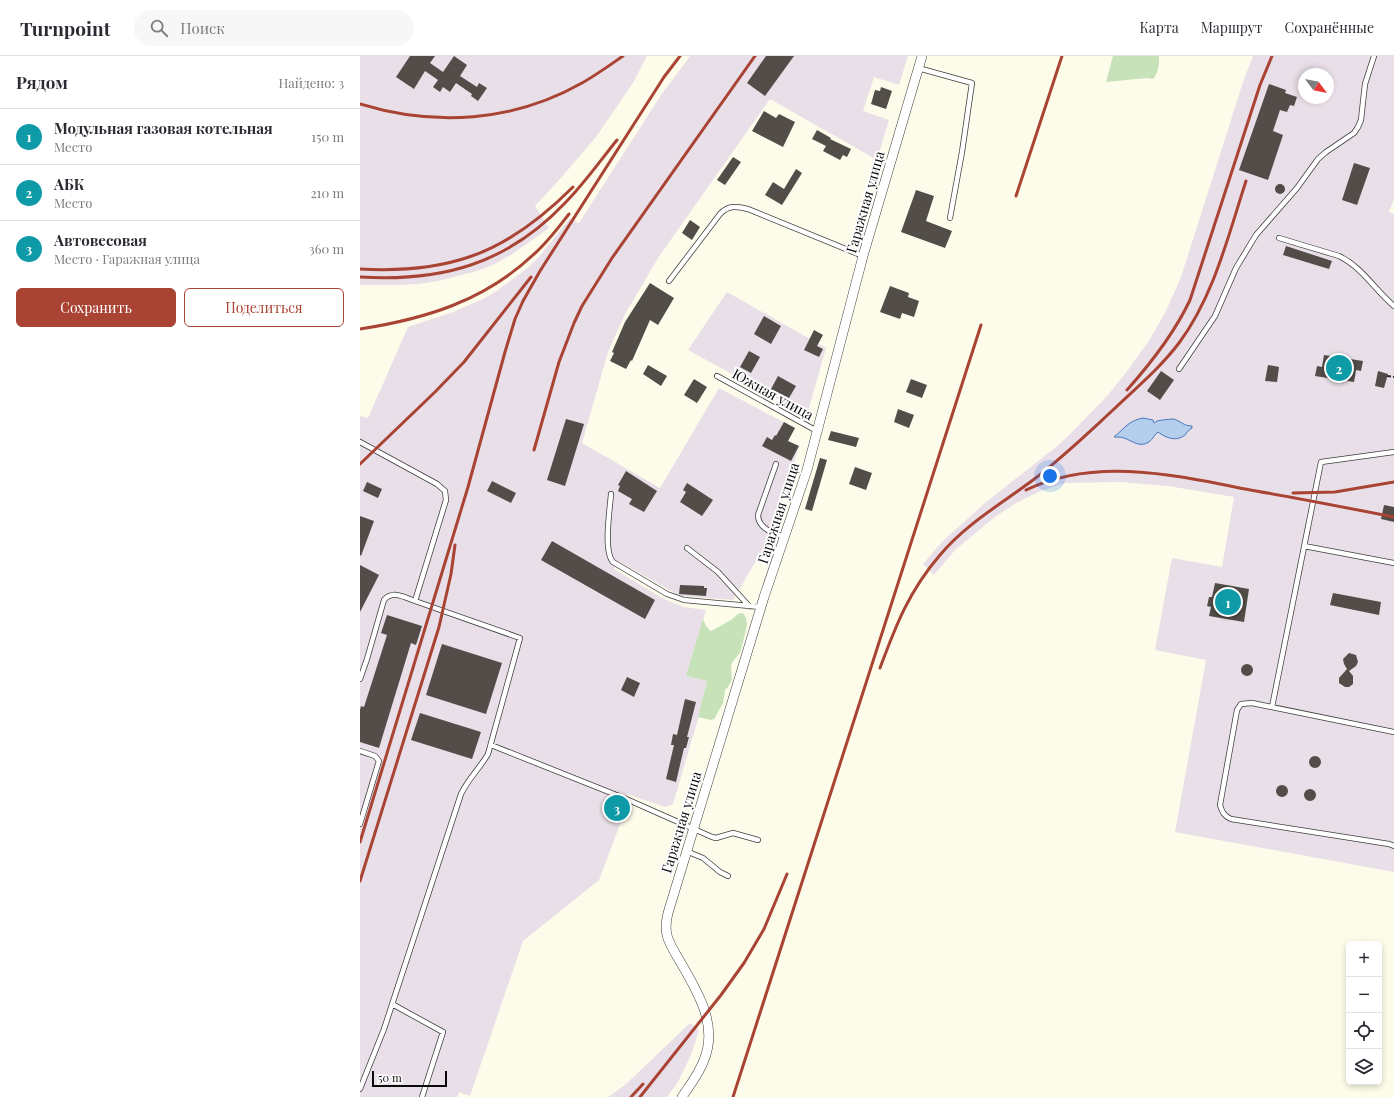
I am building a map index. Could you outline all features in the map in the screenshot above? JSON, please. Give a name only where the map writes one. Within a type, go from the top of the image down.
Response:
[{"type":"street","name":"Гаражная улица","points":[[682,1097],[700,1070],[704,1060],[709,1040],[708,1021],[706,1013],[669,942],[665,927],[668,913],[761,607],[807,470],[863,256],[922,56]]},
{"type":"lane","points":[[1180,369],[1215,316],[1236,268],[1256,235],[1297,188],[1318,159],[1354,133],[1358,127],[1362,116],[1365,84],[1374,56]]},
{"type":"lane","points":[[918,68],[972,83],[962,152],[950,218]]},
{"type":"lane","points":[[669,281],[724,209],[738,206],[863,256]]},
{"type":"lane","points":[[1279,238],[1348,260],[1358,268],[1372,285],[1394,306]]},
{"type":"lane","name":"Южная улица","points":[[717,376],[818,431]]},
{"type":"lane","points":[[360,442],[438,484],[445,491],[446,500],[415,601]]},
{"type":"lane","points":[[1272,707],[1321,462],[1394,452]]},
{"type":"lane","points":[[776,464],[758,515],[758,519],[759,523],[764,527],[785,537]]},
{"type":"lane","points":[[611,494],[607,549],[610,559],[613,562],[675,598],[692,602],[761,607]]},
{"type":"lane","points":[[1304,546],[1394,563]]},
{"type":"lane","points":[[687,548],[718,572],[749,606]]},
{"type":"lane","points":[[360,679],[384,600],[390,595],[394,594],[520,638],[488,754],[482,764],[471,776],[461,794],[384,1029],[360,1088]]},
{"type":"lane","points":[[1394,732],[1252,703],[1241,704],[1237,710],[1220,805],[1225,816],[1231,819],[1394,846]]},
{"type":"lane","points":[[491,745],[624,798],[693,830],[712,837],[716,838],[733,833],[758,840]]},
{"type":"lane","points":[[360,751],[375,756],[379,761],[360,824]]},
{"type":"lane","points":[[610,803],[625,810]]},
{"type":"lane","points":[[686,851],[703,858],[720,872],[728,876]]},
{"type":"lane","points":[[392,1004],[443,1032],[422,1097]]},
{"type":"path","points":[[1387,376],[1394,377]]},
{"type":"shaded area","points":[[360,56],[647,56],[633,83],[596,137],[535,206],[549,228],[511,255],[493,265],[477,271],[438,281],[418,284],[360,285]]},
{"type":"shaded area","points":[[690,56],[908,56],[899,85],[874,77],[863,111],[889,120],[877,160],[770,99],[658,258],[624,316],[608,352],[582,443],[660,488],[719,388],[795,428],[788,441],[799,446],[773,532],[733,600],[680,596],[618,561],[614,569],[664,599],[684,607],[706,610],[686,676],[707,681],[698,719],[673,804],[665,807],[627,794],[622,803],[627,806],[599,880],[523,941],[470,1096],[459,1092],[457,1097],[360,1097],[360,416],[368,418],[408,327],[453,312],[485,298],[526,269],[538,258],[570,218],[579,223],[661,95]]},
{"type":"shaded area","points":[[1253,56],[1394,56],[1394,199],[1389,212],[1394,214],[1394,872],[1175,832],[1206,660],[1155,650],[1172,558],[1222,567],[1234,497],[1168,486],[1120,482],[1065,483],[1041,491],[1016,503],[995,517],[955,550],[934,575],[923,564],[942,542],[986,502],[1056,447],[1108,395],[1150,339],[1166,311],[1181,277],[1244,79]]},
{"type":"shaded area","points":[[727,292],[826,348],[807,415],[688,350]]},
{"type":"shaded area","points":[[690,1023],[699,1030],[691,1055],[678,1082],[667,1097],[608,1097],[625,1085]]},
{"type":"green space","points":[[1113,56],[1159,56],[1158,71],[1153,79],[1147,78],[1106,82]]},
{"type":"green space","points":[[741,613],[744,614],[746,618],[747,624],[745,634],[740,653],[733,661],[731,666],[732,680],[725,690],[723,703],[714,719],[711,720],[698,717],[707,681],[686,676],[703,619],[706,626],[711,631]]},
{"type":"water","points":[[1143,418],[1153,420],[1154,423],[1157,421],[1174,419],[1192,426],[1192,428],[1182,437],[1175,439],[1164,436],[1158,432],[1149,442],[1145,444],[1139,444],[1123,438],[1114,437],[1130,423]]},
{"type":"building","points":[[410,56],[435,56],[430,63],[443,72],[454,56],[467,65],[460,76],[477,87],[479,83],[487,88],[478,101],[471,96],[472,94],[456,83],[450,92],[443,87],[440,92],[433,87],[438,80],[425,71],[414,89],[396,77]]},
{"type":"building","points":[[766,56],[794,56],[765,96],[747,83]]},
{"type":"building","points":[[1269,84],[1286,90],[1285,93],[1297,97],[1294,106],[1290,105],[1287,112],[1280,110],[1273,131],[1283,135],[1268,180],[1239,170]]},
{"type":"building","points":[[881,87],[892,91],[886,109],[871,104],[875,90],[880,91]]},
{"type":"building","points":[[764,111],[776,118],[779,114],[795,122],[783,147],[752,131]]},
{"type":"building","points":[[817,130],[831,138],[830,139],[851,149],[847,157],[843,155],[840,160],[823,151],[826,146],[812,139]]},
{"type":"building","points":[[733,157],[741,162],[725,185],[717,180]]},
{"type":"building","points":[[1354,163],[1370,168],[1357,205],[1342,200]]},
{"type":"building","points":[[796,169],[802,173],[782,205],[765,195],[773,182],[784,189]]},
{"type":"building","points":[[1278,184],[1282,184],[1284,185],[1284,193],[1278,194],[1275,191],[1275,187]]},
{"type":"building","points":[[916,190],[934,196],[926,221],[952,231],[945,248],[901,232]]},
{"type":"building","points":[[690,220],[700,227],[692,240],[682,233]]},
{"type":"building","points":[[1286,246],[1332,261],[1329,269],[1283,255]]},
{"type":"building","points":[[650,283],[674,298],[658,325],[650,320],[632,361],[631,360],[626,369],[610,361],[614,353],[612,352],[625,322]]},
{"type":"building","points":[[890,286],[909,293],[908,297],[919,301],[914,317],[902,313],[900,319],[880,312]]},
{"type":"building","points":[[764,316],[781,326],[771,344],[754,334]]},
{"type":"building","points":[[814,330],[823,335],[817,346],[823,349],[819,357],[804,350]]},
{"type":"building","points":[[749,351],[760,357],[751,373],[740,367]]},
{"type":"building","points":[[1324,355],[1363,361],[1361,371],[1356,370],[1354,382],[1315,376],[1317,366],[1322,367]]},
{"type":"building","points":[[648,365],[667,376],[661,386],[643,374]]},
{"type":"building","points":[[1268,365],[1279,367],[1277,382],[1265,381]]},
{"type":"building","points":[[1161,371],[1174,380],[1160,400],[1147,391]]},
{"type":"building","points":[[1378,371],[1388,374],[1384,388],[1375,386]]},
{"type":"building","points":[[778,376],[796,386],[789,398],[771,389]]},
{"type":"building","points":[[694,379],[707,387],[697,403],[684,395]]},
{"type":"building","points":[[911,379],[927,385],[922,398],[906,392]]},
{"type":"building","points":[[898,409],[914,415],[909,428],[894,422]]},
{"type":"building","points":[[566,419],[584,424],[565,486],[547,480]]},
{"type":"building","points":[[784,422],[795,428],[788,441],[799,446],[791,461],[762,446],[767,437],[772,440],[775,435],[776,436]]},
{"type":"building","points":[[831,431],[859,438],[856,447],[828,440]]},
{"type":"building","points":[[820,458],[827,460],[812,511],[805,509]]},
{"type":"building","points":[[855,467],[872,473],[866,490],[849,484]]},
{"type":"building","points":[[626,471],[657,491],[644,512],[629,504],[632,499],[618,491],[620,486],[618,485]]},
{"type":"building","points":[[492,481],[516,493],[511,503],[487,491]]},
{"type":"building","points":[[367,482],[382,489],[378,498],[363,491]]},
{"type":"building","points":[[687,483],[713,500],[702,516],[680,502],[686,492],[683,490]]},
{"type":"building","points":[[1384,505],[1394,507],[1394,522],[1381,519]]},
{"type":"building","points":[[360,516],[374,521],[361,556],[360,555]]},
{"type":"building","points":[[552,541],[655,600],[645,619],[541,560]]},
{"type":"building","points":[[360,565],[379,575],[360,612]]},
{"type":"building","points":[[1215,583],[1249,589],[1244,622],[1209,616],[1211,607],[1207,606],[1209,597],[1212,597]]},
{"type":"building","points":[[680,585],[704,586],[704,588],[707,588],[706,596],[679,594]]},
{"type":"building","points":[[1333,593],[1381,602],[1379,615],[1330,605]]},
{"type":"building","points":[[387,615],[422,626],[416,645],[411,643],[379,748],[360,742],[360,710],[361,706],[364,707],[387,635],[381,633]]},
{"type":"building","points":[[442,644],[502,663],[486,714],[426,695]]},
{"type":"building","points":[[1349,653],[1356,655],[1358,662],[1356,666],[1349,671],[1353,676],[1353,684],[1349,687],[1345,687],[1339,683],[1339,678],[1347,669],[1343,659]]},
{"type":"building","points":[[1249,664],[1252,665],[1252,675],[1245,676],[1242,675],[1241,668],[1242,665]]},
{"type":"building","points":[[627,677],[640,683],[634,697],[621,690]]},
{"type":"building","points":[[685,699],[696,702],[687,737],[689,737],[686,748],[684,748],[676,782],[666,779],[674,745],[671,745],[673,734],[677,735]]},
{"type":"building","points":[[420,713],[481,732],[472,759],[411,740]]},
{"type":"building","points":[[1317,756],[1320,757],[1320,767],[1313,768],[1310,767],[1309,760],[1310,757]]},
{"type":"building","points":[[1284,785],[1287,786],[1287,796],[1280,797],[1277,796],[1276,789],[1277,786]]},
{"type":"building","points":[[1312,789],[1315,790],[1315,800],[1308,801],[1305,800],[1304,793],[1305,790]]},
{"type":"building","points":[[608,806],[623,813],[621,819],[606,812]]},
{"type":"railway","points":[[360,104],[417,116],[445,118],[473,117],[501,113],[529,106],[556,96],[582,83],[623,56]]},
{"type":"railway","points":[[360,842],[468,487],[515,319],[523,301],[540,271],[664,77],[680,56]]},
{"type":"railway","points":[[534,450],[559,362],[582,306],[612,258],[755,56]]},
{"type":"railway","points":[[1016,196],[1062,56]]},
{"type":"railway","points":[[1127,390],[1162,347],[1190,300],[1260,85],[1272,56]]},
{"type":"railway","points":[[360,277],[390,278],[446,272],[472,265],[496,255],[520,241],[543,224],[572,196],[617,140]]},
{"type":"railway","points":[[880,668],[904,609],[929,568],[950,544],[972,524],[1033,480],[1064,455],[1148,378],[1179,343],[1202,306],[1211,286],[1246,181]]},
{"type":"railway","points":[[360,269],[388,270],[429,267],[469,257],[498,245],[525,228],[562,198],[573,187]]},
{"type":"railway","points":[[360,329],[408,320],[452,306],[494,285],[533,255],[548,240],[569,214]]},
{"type":"railway","points":[[360,464],[464,362],[531,277]]},
{"type":"railway","points":[[733,1097],[981,325]]},
{"type":"railway","points":[[1026,490],[1054,479],[1082,473],[1111,471],[1140,472],[1199,480],[1394,517]]},
{"type":"railway","points":[[1293,493],[1335,492],[1394,482]]},
{"type":"railway","points":[[360,881],[439,627],[451,574],[455,545]]},
{"type":"railway","points":[[640,1097],[721,995],[744,963],[764,929],[787,874]]},
{"type":"railway","points":[[631,1097],[643,1084]]},
{"type":"place","name":"АБК","points":[[1339,368]]},
{"type":"place","name":"Модульная газовая котельная","points":[[1228,602]]},
{"type":"place","name":"Автовесовая","points":[[617,808]]}]
